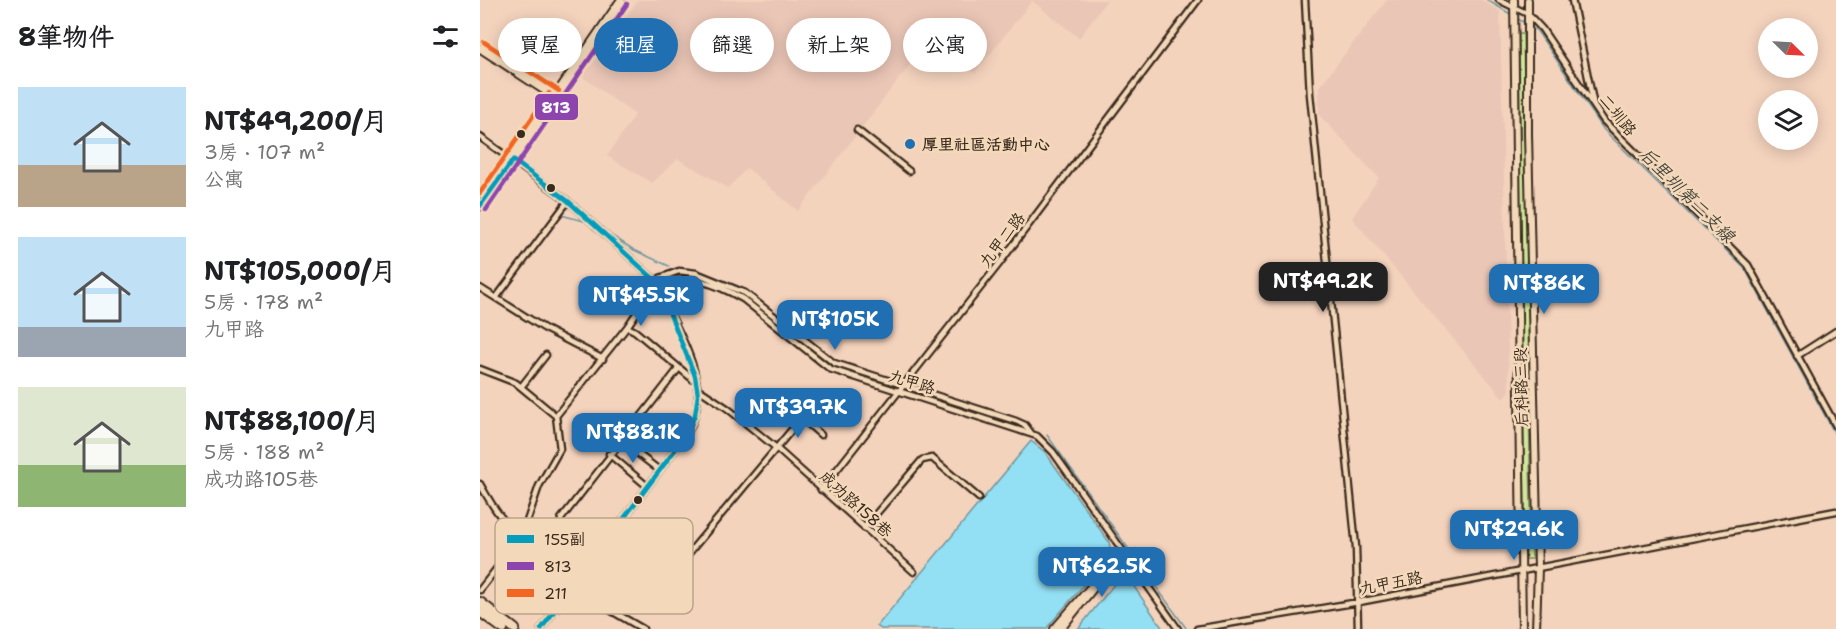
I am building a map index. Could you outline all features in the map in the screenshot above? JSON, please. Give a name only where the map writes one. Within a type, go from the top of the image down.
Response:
[{"type":"main road","points":[[480,206],[621,0]]},
{"type":"main road","points":[[480,48],[555,97]]},
{"type":"main road","points":[[480,602],[495,614]]},
{"type":"main road","points":[[480,612],[503,629]]},
{"type":"main road","points":[[496,614],[515,629]]},
{"type":"street","name":"九甲二路","points":[[821,490],[999,264],[1198,0]]},
{"type":"street","points":[[1305,0],[1310,94],[1333,299],[1359,602],[1358,629]]},
{"type":"street","name":"二圳路","points":[[1499,0],[1528,14],[1542,29],[1594,107],[1618,136],[1742,258],[1836,426]]},
{"type":"street","name":"后科路三段","points":[[1514,0],[1522,629]]},
{"type":"street","name":"后科路三段","points":[[1528,0],[1528,134],[1538,568],[1536,629]]},
{"type":"street","points":[[1572,0],[1594,107]]},
{"type":"street","points":[[856,130],[909,171]]},
{"type":"street","points":[[480,137],[568,201],[657,282],[685,339],[697,388],[693,424],[623,518]]},
{"type":"street","points":[[496,298],[568,201]]},
{"type":"street","name":"九甲路","points":[[657,282],[681,277],[696,278],[728,290],[743,299],[830,369],[901,389],[1031,433],[1053,452],[1121,552],[1178,629]]},
{"type":"street","points":[[556,416],[603,359],[657,282]]},
{"type":"street","points":[[480,288],[603,359]]},
{"type":"street","points":[[627,327],[696,382]]},
{"type":"street","points":[[1797,356],[1836,331]]},
{"type":"street","points":[[521,387],[546,355]]},
{"type":"street","points":[[562,518],[609,454],[679,368]]},
{"type":"street","points":[[480,369],[507,377],[556,416],[560,449],[539,486],[528,518]]},
{"type":"street","name":"成功路158巷","points":[[697,388],[728,408],[775,447],[914,572]]},
{"type":"street","points":[[693,549],[775,447],[799,421],[805,422],[821,435]]},
{"type":"street","points":[[620,440],[659,470]]},
{"type":"street","points":[[609,454],[647,486]]},
{"type":"street","points":[[864,528],[922,460],[932,458],[979,498]]},
{"type":"street","points":[[480,484],[503,518]]},
{"type":"street","name":"九甲五路","points":[[1197,629],[1359,602],[1836,511]]},
{"type":"street","points":[[1054,629],[1121,552]]},
{"type":"street","points":[[1061,629],[1110,570],[1121,552]]},
{"type":"street","points":[[480,590],[495,571]]},
{"type":"street","points":[[540,629],[551,614]]},
{"type":"street","points":[[617,614],[643,629]]},
{"type":"shaded area","points":[[638,0],[1107,0],[1079,38],[1032,1],[987,58],[987,18],[903,18],[904,72],[798,211],[747,168],[728,188],[678,159],[652,183],[607,156],[635,115],[583,77],[594,62],[594,72],[678,72],[678,18],[625,18]]},
{"type":"shaded area","points":[[1387,0],[1481,0],[1500,11],[1509,392],[1503,398],[1352,218],[1379,178],[1319,115],[1319,87]]},
{"type":"green space","points":[[1519,34],[1523,34],[1530,371],[1522,372]]},
{"type":"green space","points":[[1529,404],[1532,559],[1526,559],[1523,405]]},
{"type":"water","points":[[1031,441],[1045,452],[1109,542],[1111,553],[1046,629],[881,629],[877,626]]},
{"type":"water","points":[[1124,572],[1163,629],[1078,629]]},
{"type":"waterway","name":"后里圳第二支線","points":[[1487,0],[1512,15]]},
{"type":"waterway","name":"后里圳第二支線","points":[[1516,18],[1525,23]]},
{"type":"waterway","name":"后里圳第二支線","points":[[1531,27],[1537,31],[1604,130],[1745,269],[1836,436]]},
{"type":"waterway","points":[[561,215],[588,222]]},
{"type":"waterway","points":[[603,230],[634,250],[669,266]]},
{"type":"waterway","points":[[696,276],[709,281]]},
{"type":"waterway","points":[[736,291],[752,302]]},
{"type":"waterway","points":[[755,305],[778,324]]},
{"type":"waterway","points":[[825,363],[893,386]]},
{"type":"waterway","points":[[909,391],[1012,423]]},
{"type":"waterway","points":[[1047,435],[1128,548]]},
{"type":"waterway","points":[[1131,552],[1186,628]]},
{"type":"transit line","name":"813","points":[[486,210],[627,4]]},
{"type":"transit line","name":"211","points":[[484,42],[559,91]]},
{"type":"transit line","name":"211","points":[[480,193],[549,93]]},
{"type":"transit line","name":"155副","points":[[513,160],[568,201],[657,282],[695,376],[698,395],[695,415],[687,434],[624,518]]},
{"type":"transit line","name":"155副","points":[[480,206],[513,160]]},
{"type":"transit line","name":"155副","points":[[541,629],[552,614]]},
{"type":"place","name":"厚里社區活動中心","points":[[910,144]]}]
